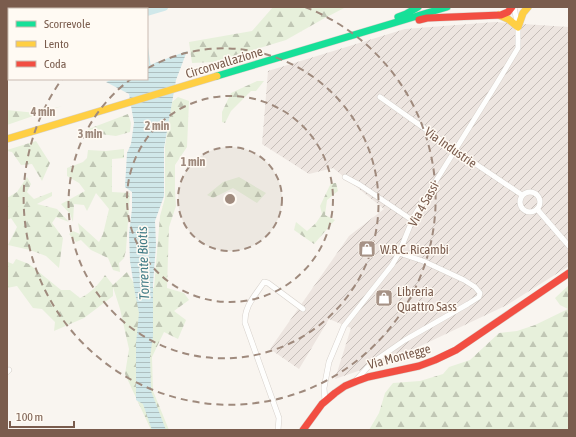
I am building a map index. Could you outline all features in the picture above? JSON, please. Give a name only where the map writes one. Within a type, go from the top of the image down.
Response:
[{"type":"main road","points":[[368,31],[374,24],[406,14],[418,7]]},
{"type":"main road","name":"Circonvallazione","points":[[7,139],[447,7]]},
{"type":"main road","points":[[368,31],[371,32],[426,18],[499,15],[508,13],[513,7]]},
{"type":"main road","points":[[499,15],[518,26],[524,7]]},
{"type":"main road","name":"Via Montegge","points":[[303,430],[314,413],[338,390],[366,377],[414,368],[456,350],[569,273]]},
{"type":"street","name":"Via 4 Sassi","points":[[325,401],[324,388],[329,362],[344,326],[399,254],[414,216],[518,48],[518,26],[513,7]]},
{"type":"street","name":"Via Industrie","points":[[380,97],[516,192],[522,195],[530,191],[537,194],[541,201],[537,209]]},
{"type":"street","points":[[345,177],[360,185],[412,220]]},
{"type":"street","points":[[522,195],[520,201],[521,207],[526,211],[532,212],[537,209],[569,246]]},
{"type":"street","points":[[354,382],[379,358],[405,340],[479,297],[480,293],[475,287],[464,280],[423,261],[399,254]]},
{"type":"street","points":[[278,430],[278,418],[245,323],[245,315],[248,307],[264,282],[268,283],[303,309]]},
{"type":"shaded area","points":[[495,22],[569,27],[569,266],[507,305],[393,359],[335,379],[351,328],[329,319],[299,369],[270,349],[349,236],[384,209],[333,168],[309,174],[262,144],[268,71],[405,29]]},
{"type":"green space","points":[[273,7],[346,7],[286,40],[213,62],[192,63],[189,42],[252,31]]},
{"type":"green space","points":[[257,81],[264,81],[256,91],[251,91],[231,111],[225,123],[222,122],[222,112],[231,93]]},
{"type":"green space","points":[[178,97],[189,101],[187,147],[175,165],[176,206],[169,227],[167,288],[184,293],[189,300],[174,311],[186,320],[178,339],[164,332],[152,357],[153,391],[169,430],[151,430],[125,374],[129,349],[120,309],[113,287],[113,296],[84,318],[54,331],[55,322],[42,309],[33,308],[17,286],[7,288],[7,260],[13,264],[16,259],[29,264],[61,290],[70,290],[80,298],[94,288],[105,275],[113,285],[127,272],[137,288],[154,288],[160,216],[165,198],[165,146],[172,102]]},
{"type":"green space","points":[[62,106],[7,125],[7,110],[36,113]]},
{"type":"green space","points":[[128,114],[131,123],[130,132],[116,136],[92,133],[86,130]]},
{"type":"green space","points":[[36,141],[50,163],[42,181],[32,164],[21,165],[12,152],[7,151]]},
{"type":"green space","points":[[124,149],[124,158],[112,159],[112,192],[130,193],[126,250],[124,258],[119,263],[120,272],[113,270],[108,258],[91,250],[81,240],[76,242],[69,234],[73,231],[80,234],[78,223],[99,242],[103,234],[109,209],[96,193],[87,211],[84,205],[74,204],[73,222],[70,214],[61,204],[85,191],[79,183],[67,176],[67,168],[83,162],[87,158],[88,150],[106,151]]},
{"type":"green space","points":[[27,177],[31,184],[27,192],[34,199],[52,192],[52,196],[37,204],[57,209],[69,222],[56,217],[52,223],[63,238],[59,268],[46,256],[30,250],[8,245],[17,227],[11,218],[7,220],[7,198],[17,192]]},
{"type":"green space","points":[[239,177],[266,193],[257,203],[233,188],[213,198],[207,195],[223,182]]},
{"type":"green space","points":[[331,183],[336,183],[338,191],[327,200],[325,215],[335,220],[314,244],[294,230],[296,222],[307,231],[316,223],[322,214],[320,206]]},
{"type":"green space","points":[[569,285],[569,430],[369,430],[379,413],[385,393],[393,383],[420,381],[443,374],[449,367],[470,360],[499,333],[517,331],[535,325],[568,309],[560,305],[555,298]]},
{"type":"water","points":[[187,51],[176,80],[164,148],[164,196],[155,221],[156,245],[153,284],[153,336],[150,357],[151,391],[166,430],[152,430],[143,404],[136,400],[136,343],[139,313],[130,261],[129,234],[132,209],[132,192],[125,187],[127,153],[131,144],[134,123],[129,94],[106,82],[111,80],[148,80],[148,66]]},
{"type":"waterway","points":[[148,12],[164,7]]},
{"type":"waterway","name":"Torrente Biotis","points":[[148,52],[150,66]]},
{"type":"traffic: fast","points":[[398,17],[418,7]]},
{"type":"traffic: fast","points":[[217,76],[447,7]]},
{"type":"traffic: slow","points":[[499,15],[508,19],[518,27],[523,13],[528,7]]},
{"type":"traffic: slow","points":[[7,139],[217,76]]},
{"type":"traffic: jam","points":[[419,20],[427,18],[501,15],[508,12],[512,7]]},
{"type":"traffic: jam","points":[[303,430],[322,404],[345,386],[368,377],[419,366],[456,350],[569,273]]},
{"type":"place","name":"W.R.C. Ricambi","points":[[367,249]]},
{"type":"place","name":"Libreria Quattro Sass","points":[[384,298]]}]
